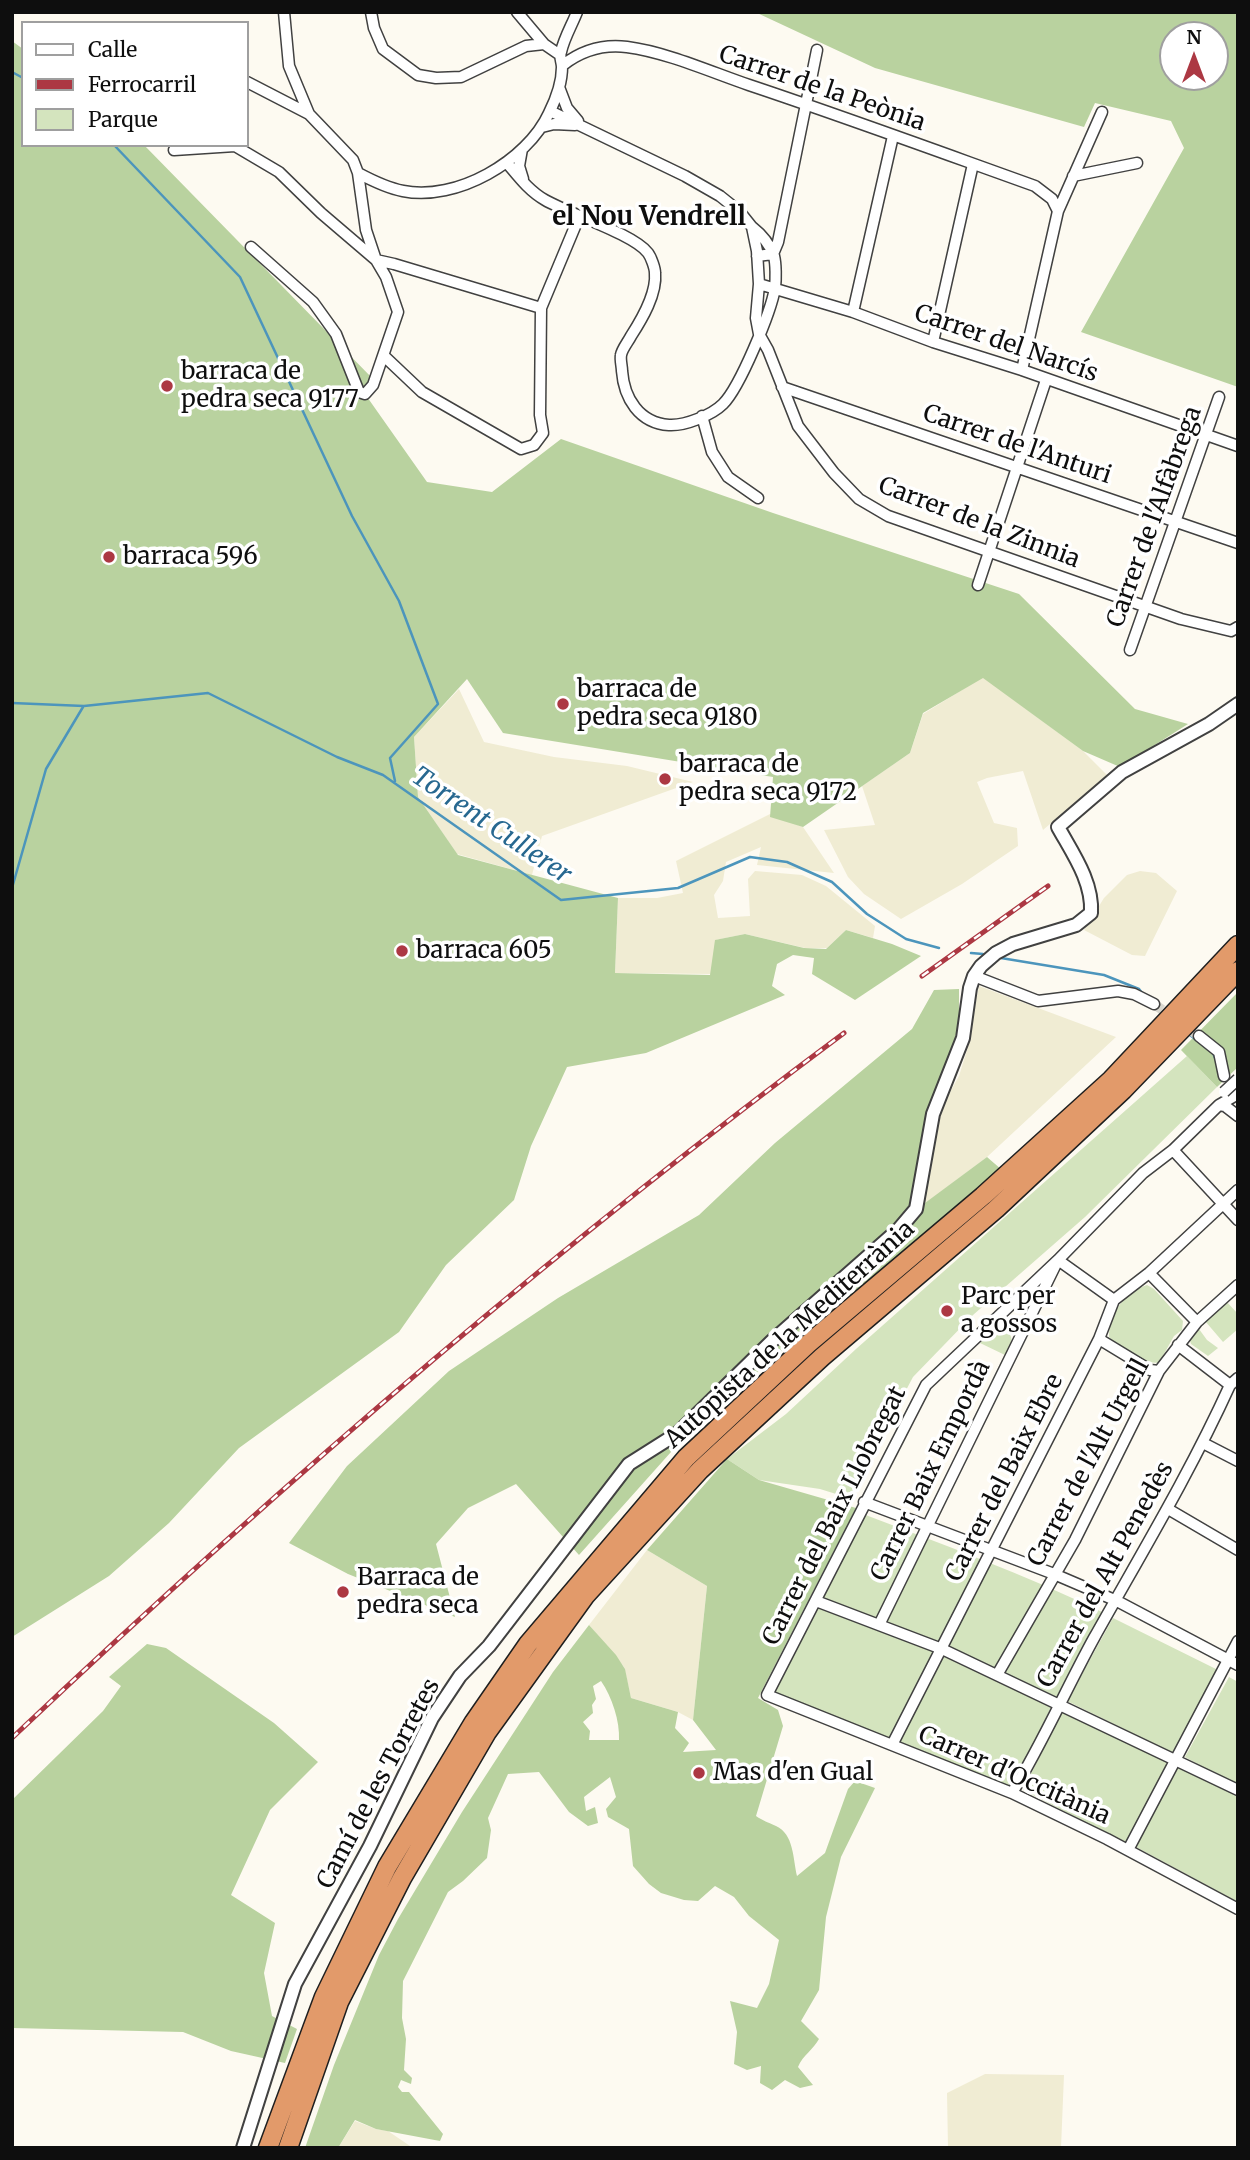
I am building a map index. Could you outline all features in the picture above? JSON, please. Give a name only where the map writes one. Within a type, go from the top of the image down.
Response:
[{"type":"highway","name":"Autopista de la Mediterrània","points":[[268,2148],[324,1997],[387,1867],[474,1722],[528,1644],[686,1458],[808,1344],[983,1196],[1111,1080],[1238,945]]},
{"type":"highway","name":"Autopista de la Mediterrània","points":[[288,2148],[339,2002],[402,1878],[487,1732],[585,1596],[700,1470],[822,1357],[996,1209],[1123,1090],[1238,971]]},
{"type":"street","points":[[284,12],[289,66],[309,114]]},
{"type":"street","points":[[371,12],[373,28],[383,49],[418,75],[436,78],[461,77],[526,46],[544,44]]},
{"type":"street","points":[[517,12],[561,60]]},
{"type":"street","points":[[358,173],[381,185],[405,192],[435,191],[469,183],[507,163],[542,127],[550,111],[559,88],[561,60],[577,12]]},
{"type":"street","name":"Carrer de la Peònia","points":[[561,60],[600,46],[628,47],[656,54],[1035,186],[1052,199],[1058,211]]},
{"type":"street","points":[[487,173],[506,174],[544,199],[626,237],[648,253],[656,271],[654,289],[621,354],[626,395],[632,406],[648,419],[669,425],[702,416],[723,404],[744,370],[775,288],[773,254],[778,242],[817,50]]},
{"type":"street","points":[[248,83],[309,114],[353,160],[358,173],[366,230],[398,312],[373,385],[365,394],[359,392],[336,334],[313,302],[251,247]]},
{"type":"street","points":[[559,88],[567,108],[583,126]]},
{"type":"street","points":[[550,111],[685,176],[720,196],[760,233],[773,254]]},
{"type":"street","points":[[1022,370],[1058,211],[1102,112]]},
{"type":"street","points":[[542,127],[567,124],[583,126]]},
{"type":"street","points":[[853,312],[893,136]]},
{"type":"street","points":[[174,150],[220,147]]},
{"type":"street","points":[[237,147],[279,172],[321,213],[376,260],[541,308]]},
{"type":"street","points":[[522,149],[519,166],[525,184]]},
{"type":"street","points":[[507,163],[525,184]]},
{"type":"street","points":[[1073,176],[1137,163]]},
{"type":"street","points":[[933,342],[973,164]]},
{"type":"street","points":[[384,356],[422,392],[521,449],[534,445],[542,433],[541,308],[579,217]]},
{"type":"street","name":"Carrer de la Zinnia","points":[[752,227],[759,284],[756,318],[759,334],[798,426],[834,473],[859,499],[888,516],[1147,606],[1214,628],[1231,631],[1238,627]]},
{"type":"street","points":[[757,256],[773,254]]},
{"type":"street","name":"Carrer del Narcís","points":[[759,284],[853,312],[1238,446]]},
{"type":"street","points":[[978,585],[1046,380]]},
{"type":"street","name":"Carrer de l'Anturi","points":[[782,387],[1238,543]]},
{"type":"street","points":[[790,407],[800,393]]},
{"type":"street","name":"Carrer de l'Alfàbrega","points":[[1130,650],[1219,397]]},
{"type":"street","points":[[702,416],[712,452],[728,477],[758,498]]},
{"type":"street","points":[[1154,1004],[1134,994],[1118,991],[1038,1000],[974,976],[996,953],[1013,944],[1076,925],[1091,913],[1091,899],[1084,875],[1058,827],[1122,772],[1209,724],[1238,704]]},
{"type":"street","name":"Camí de les Torretes","points":[[243,2148],[295,1984],[370,1846],[432,1718],[460,1676],[489,1646],[629,1464],[678,1433],[781,1333],[899,1229],[916,1209],[933,1114],[963,1038],[974,976]]},
{"type":"street","points":[[1199,1036],[1219,1052],[1224,1076]]},
{"type":"street","points":[[1223,1104],[1224,1092],[1238,1079]]},
{"type":"street","points":[[1223,1104],[1238,1094]]},
{"type":"street","points":[[1223,1104],[1238,1116]]},
{"type":"street","name":"Carrer del Baix Llobregat","points":[[767,1695],[926,1385],[1058,1260],[1143,1173],[1173,1150],[1223,1104]]},
{"type":"street","points":[[1173,1150],[1238,1220]]},
{"type":"street","points":[[1058,1260],[1114,1300],[1149,1273],[1238,1190]]},
{"type":"street","name":"Carrer Baix Empordà","points":[[878,1625],[1058,1260]]},
{"type":"street","points":[[1149,1273],[1197,1322]]},
{"type":"street","name":"Carrer de l'Alt Urgell","points":[[997,1675],[1075,1540],[1158,1371],[1197,1322],[1238,1285]]},
{"type":"street","name":"Carrer del Baix Ebre","points":[[892,1745],[1099,1339],[1114,1300]]},
{"type":"street","points":[[1099,1339],[1150,1370],[1158,1371]]},
{"type":"street","points":[[1178,1345],[1234,1382]]},
{"type":"street","name":"Carrer del Alt Penedès","points":[[1012,1793],[1059,1703],[1168,1509],[1234,1382]]},
{"type":"street","points":[[1203,1443],[1238,1461]]},
{"type":"street","points":[[864,1502],[993,1550],[1116,1601],[1238,1665]]},
{"type":"street","points":[[1168,1509],[1238,1550]]},
{"type":"street","points":[[816,1601],[942,1649],[1238,1790]]},
{"type":"street","points":[[1128,1850],[1238,1641]]},
{"type":"street","name":"Carrer d'Occitània","points":[[767,1695],[1012,1793],[1128,1850],[1238,1909]]},
{"type":"shaded area","points":[[983,677],[1083,751],[1107,775],[1043,830],[1023,771],[977,782],[994,823],[1017,828],[1018,846],[962,884],[901,919],[864,894],[848,877],[824,830],[875,825],[862,786],[910,753],[923,714]]},
{"type":"shaded area","points":[[459,689],[484,742],[554,757],[627,766],[693,782],[542,836],[532,875],[457,854],[418,797],[414,737]]},
{"type":"shaded area","points":[[770,814],[803,827],[834,873],[757,865],[761,847],[726,862],[723,881],[714,895],[718,918],[750,916],[748,879],[755,871],[802,875],[826,886],[875,926],[873,938],[846,930],[827,948],[805,948],[745,934],[716,940],[711,974],[615,973],[618,898],[657,898],[683,893],[676,861]]},
{"type":"shaded area","points":[[1140,871],[1156,873],[1177,891],[1145,956],[1132,955],[1084,930],[1104,898],[1127,875]]},
{"type":"shaded area","points":[[979,986],[1116,1037],[987,1157],[925,1204],[941,1108],[959,1076],[967,1050]]},
{"type":"shaded area","points":[[647,1550],[707,1586],[693,1720],[678,1712],[631,1698],[624,1667],[589,1625]]},
{"type":"shaded area","points":[[985,2074],[1064,2075],[1061,2148],[948,2148],[947,2093]]},
{"type":"shaded area","points":[[355,2121],[388,2131],[413,2148],[338,2148]]},
{"type":"green space","points":[[755,12],[1238,12],[1238,387],[1081,332],[1184,148],[1171,121],[1095,103],[1084,127],[875,68]]},
{"type":"green space","points":[[12,41],[21,48],[21,147],[146,147],[374,380],[365,394],[427,482],[492,492],[561,439],[773,513],[1019,594],[1135,709],[1188,724],[1120,767],[1083,751],[983,678],[923,713],[910,753],[803,827],[770,817],[773,777],[503,733],[467,679],[414,737],[418,797],[458,855],[618,898],[615,973],[710,975],[715,940],[745,934],[804,948],[826,949],[846,930],[921,956],[855,1000],[812,974],[814,958],[793,955],[777,964],[772,986],[785,995],[646,1053],[567,1067],[531,1146],[514,1200],[446,1265],[399,1332],[239,1448],[169,1523],[109,1576],[12,1637]]},
{"type":"green space","points":[[959,989],[959,1022],[947,1069],[925,1203],[987,1157],[1002,1170],[772,1359],[671,1452],[579,1555],[516,1484],[468,1508],[436,1544],[455,1617],[348,1574],[289,1543],[347,1466],[449,1371],[558,1298],[699,1215],[775,1143],[912,1029],[934,990]]},
{"type":"green space","points":[[1238,992],[1238,1067],[1217,1087],[1181,1050]]},
{"type":"green space","points":[[1187,1056],[1217,1087],[1085,1217],[973,1315],[913,1377],[849,1498],[820,1489],[759,1480],[727,1459],[786,1414]]},
{"type":"green space","points":[[1147,1285],[1154,1289],[1183,1321],[1182,1330],[1174,1336],[1159,1363],[1146,1361],[1132,1354],[1109,1337],[1115,1312],[1125,1298]]},
{"type":"green space","points":[[1226,1301],[1238,1314],[1238,1329],[1223,1342],[1205,1321]]},
{"type":"green space","points":[[998,1328],[1008,1331],[1011,1338],[1005,1355],[980,1343]]},
{"type":"green space","points":[[1199,1329],[1207,1340],[1218,1348],[1208,1356],[1191,1344],[1189,1337]]},
{"type":"green space","points":[[727,1459],[759,1480],[856,1508],[758,1698],[778,1710],[783,1726],[756,1816],[776,1826],[786,1835],[792,1848],[797,1876],[825,1853],[848,1789],[855,1781],[875,1788],[841,1857],[826,1917],[819,1990],[801,2021],[819,2039],[798,2067],[813,2085],[800,2088],[785,2080],[772,2090],[760,2083],[761,2066],[747,2070],[734,2064],[737,2032],[730,2001],[757,2008],[769,1984],[779,1940],[749,1916],[734,1897],[715,1886],[698,1901],[661,1893],[649,1884],[633,1866],[629,1829],[608,1817],[606,1809],[616,1797],[610,1777],[584,1797],[586,1811],[595,1807],[598,1823],[588,1826],[569,1812],[539,1772],[508,1774],[488,1818],[491,1830],[487,1858],[448,1892],[403,1981],[402,2018],[406,2039],[404,2070],[412,2078],[411,2084],[401,2080],[398,2087],[402,2092],[409,2092],[443,2134],[440,2141],[376,2129],[355,2120],[338,2148],[305,2148],[334,2065],[379,1955],[398,1919],[462,1812],[553,1672],[589,1625],[625,1669],[631,1698],[678,1712],[675,1728],[689,1743],[683,1752],[716,1750],[693,1720],[707,1586],[647,1550]],"holes":[[[601,1681],[617,1717],[619,1740],[589,1740],[590,1731],[583,1722],[593,1713],[592,1705],[596,1699],[593,1686]]]},
{"type":"green space","points":[[863,1514],[1013,1572],[1102,1612],[1051,1707],[1013,1787],[773,1693]]},
{"type":"green space","points":[[1113,1618],[1218,1670],[1175,1754],[1067,1701]]},
{"type":"green space","points":[[147,1644],[166,1648],[274,1723],[318,1762],[270,1810],[231,1895],[275,1923],[264,1973],[272,2016],[297,2029],[285,2063],[231,2051],[183,2032],[12,2028],[12,1800],[103,1711],[121,1686],[109,1677]]},
{"type":"green space","points":[[1229,1677],[1238,1682],[1238,1786],[1185,1757]]},
{"type":"green space","points":[[1062,1711],[1170,1762],[1126,1843],[1023,1790]]},
{"type":"green space","points":[[1179,1765],[1238,1797],[1238,1902],[1136,1847]]},
{"type":"waterway","points":[[12,72],[21,77]]},
{"type":"waterway","points":[[116,147],[240,277],[352,516],[399,601],[438,704],[390,758],[395,781]]},
{"type":"waterway","name":"Torrent Cullerer","points":[[12,703],[84,706],[208,693],[337,757],[383,775],[561,900],[678,888],[750,857],[787,862],[832,882],[867,914],[906,939],[939,948]]},
{"type":"waterway","points":[[12,888],[46,769],[83,707]]},
{"type":"waterway","name":"Torrent Cullerer","points":[[971,953],[983,954]]},
{"type":"waterway","name":"Torrent Cullerer","points":[[1001,958],[1104,975],[1139,989],[1142,993]]},
{"type":"waterway","name":"Torrent Cullerer","points":[[1190,1035],[1213,1053],[1217,1062]]},
{"type":"tunnel","points":[[1154,1004],[1199,1036]]},
{"type":"railway","points":[[922,976],[1048,886]]},
{"type":"railway","points":[[12,1738],[212,1553],[418,1373],[628,1200],[844,1033]]},
{"type":"place","name":"barraca de pedra seca 9177","points":[[167,386]]},
{"type":"place","name":"barraca 596","points":[[109,557]]},
{"type":"place","name":"barraca de pedra seca 9180","points":[[563,704]]},
{"type":"place","name":"barraca de pedra seca 9172","points":[[665,779]]},
{"type":"place","name":"barraca 605","points":[[402,951]]},
{"type":"place","name":"Parc per a gossos","points":[[947,1311]]},
{"type":"place","name":"Barraca de pedra seca","points":[[343,1592]]},
{"type":"place","name":"Mas d'en Gual","points":[[699,1773]]},
{"type":"district","name":"el Nou Vendrell","points":[[649,218]]}]
